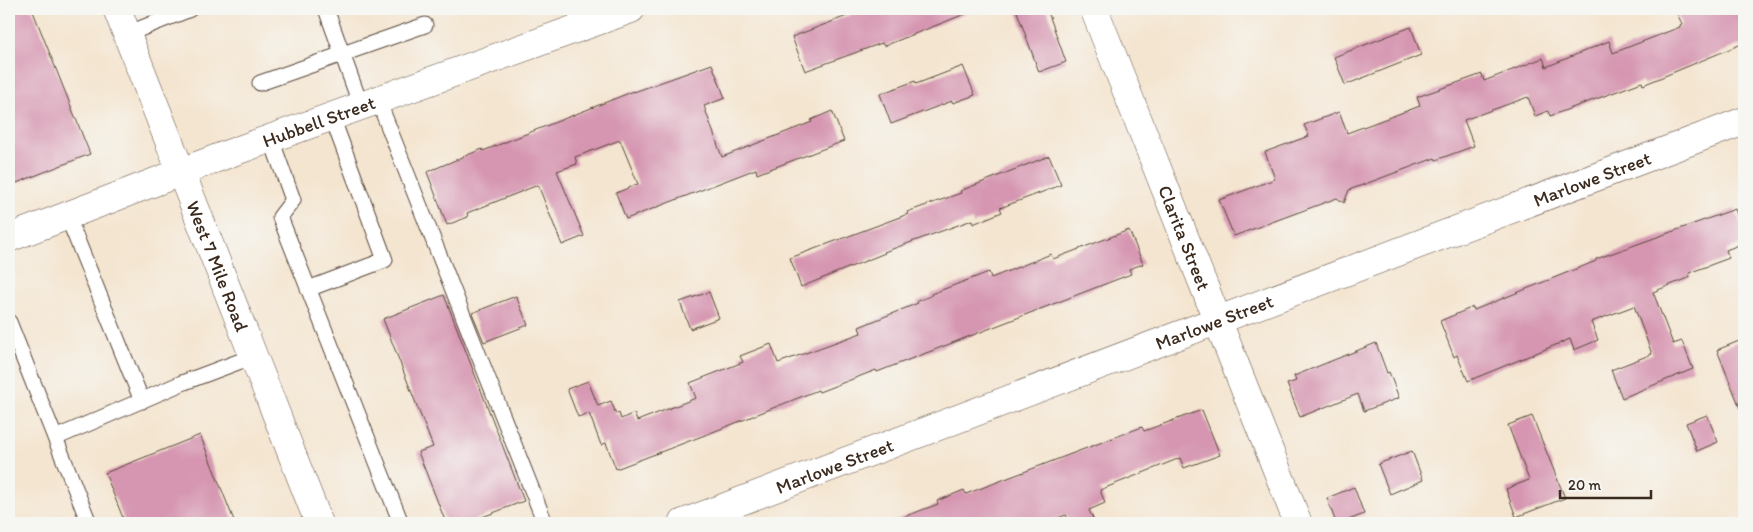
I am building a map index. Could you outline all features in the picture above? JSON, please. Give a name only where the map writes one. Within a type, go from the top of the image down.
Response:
[{"type":"street","name":"West 7 Mile Road","points":[[117,9],[319,523]]},
{"type":"street","name":"Hubbell Street","points":[[9,238],[182,172],[631,9]]},
{"type":"street","name":"Clarita Street","points":[[1094,9],[1298,523]]},
{"type":"street","name":"Marlowe Street","points":[[683,523],[1744,121]]},
{"type":"lane","points":[[127,34],[190,9]]},
{"type":"lane","points":[[326,9],[342,54],[370,103],[545,523]]},
{"type":"lane","points":[[260,83],[425,26]]},
{"type":"lane","points":[[308,289],[385,260],[332,117]]},
{"type":"lane","points":[[272,139],[293,200],[280,218],[401,523]]},
{"type":"lane","points":[[67,215],[142,400]]},
{"type":"lane","points":[[9,322],[89,523]]},
{"type":"lane","points":[[55,438],[182,383],[254,356]]},
{"type":"building","points":[[9,9],[32,9],[90,154],[9,186]]},
{"type":"building","points":[[865,9],[975,10],[884,46],[882,43],[805,71],[792,37]]},
{"type":"building","points":[[1016,9],[1047,9],[1066,62],[1039,72]]},
{"type":"building","points":[[1675,9],[1744,9],[1744,43],[1643,85],[1642,82],[1550,116],[1548,111],[1535,116],[1528,97],[1464,120],[1474,146],[1436,160],[1435,158],[1349,190],[1344,203],[1337,198],[1234,236],[1219,200],[1275,179],[1265,152],[1309,136],[1304,125],[1339,112],[1347,133],[1420,106],[1417,97],[1482,74],[1484,81],[1543,58],[1546,67],[1609,41],[1613,53],[1680,27],[1682,24]]},
{"type":"building","points":[[1411,27],[1421,55],[1345,85],[1334,57]]},
{"type":"building","points":[[712,64],[725,98],[704,106],[722,157],[812,122],[811,120],[832,111],[844,141],[757,174],[756,169],[626,219],[616,193],[638,184],[620,140],[575,157],[577,164],[557,171],[584,236],[562,245],[538,185],[467,213],[468,217],[447,225],[427,172],[634,91]]},
{"type":"building","points":[[963,66],[975,95],[953,103],[952,101],[891,124],[880,94],[915,81],[916,84]]},
{"type":"building","points":[[1049,156],[1061,185],[1000,208],[1002,212],[973,224],[972,220],[884,252],[801,287],[790,258],[908,214],[907,212],[961,193],[960,191]]},
{"type":"building","points":[[1735,209],[1744,233],[1744,243],[1726,250],[1729,258],[1689,273],[1690,277],[1653,292],[1673,344],[1682,341],[1693,369],[1622,398],[1611,370],[1652,354],[1634,306],[1591,322],[1598,340],[1574,350],[1570,339],[1468,381],[1457,355],[1454,357],[1440,321],[1473,307],[1474,310],[1596,261],[1596,259]]},
{"type":"building","points":[[1129,230],[1143,264],[1129,269],[1131,274],[877,372],[876,370],[819,392],[818,390],[616,469],[606,443],[601,445],[589,413],[578,417],[567,389],[588,381],[598,406],[611,401],[616,414],[619,413],[621,419],[634,413],[637,421],[696,398],[690,383],[743,362],[740,356],[771,344],[778,363],[861,333],[859,327],[918,303],[917,301],[931,296],[931,294],[989,272],[991,278],[1051,254],[1053,259]]},
{"type":"building","points":[[709,292],[719,318],[690,329],[680,302]]},
{"type":"building","points":[[444,295],[524,501],[467,523],[446,523],[418,452],[433,447],[383,319]]},
{"type":"building","points":[[516,296],[528,325],[484,342],[472,313]]},
{"type":"building","points":[[1744,339],[1744,415],[1743,415],[1717,350]]},
{"type":"building","points":[[1376,343],[1399,398],[1364,411],[1358,394],[1300,417],[1287,384],[1296,381],[1294,376]]},
{"type":"building","points":[[1202,410],[1220,455],[1184,468],[1180,458],[1100,490],[1105,503],[1089,510],[1095,523],[1070,523],[1066,515],[1044,523],[893,523],[893,521],[938,504],[937,501],[964,490],[966,494],[1142,427],[1144,431]]},
{"type":"building","points":[[1707,415],[1718,442],[1697,451],[1686,423]]},
{"type":"building","points":[[1532,416],[1565,498],[1516,517],[1506,489],[1529,480],[1508,425]]},
{"type":"building","points":[[200,435],[235,523],[125,523],[105,473]]},
{"type":"building","points":[[1412,451],[1423,480],[1390,494],[1378,464]]},
{"type":"building","points":[[1354,487],[1364,514],[1341,523],[1336,523],[1327,498]]}]
